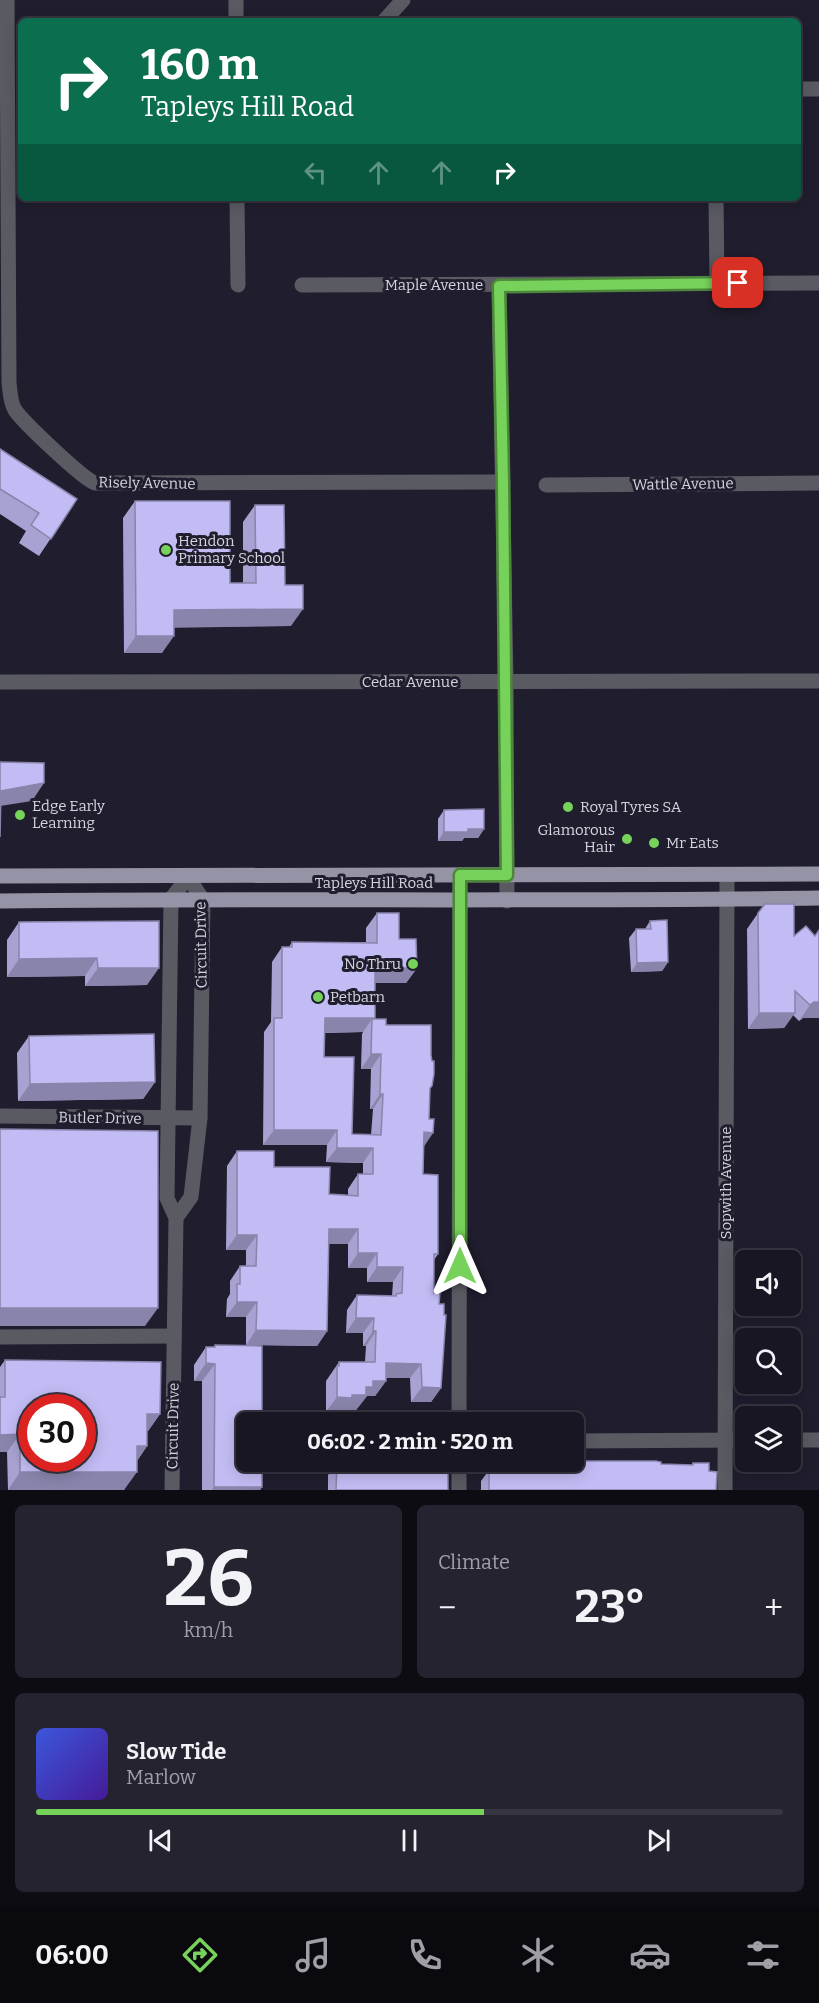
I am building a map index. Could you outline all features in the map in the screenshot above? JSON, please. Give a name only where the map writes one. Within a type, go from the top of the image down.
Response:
[{"type":"main road","name":"Tapleys Hill Road","points":[[0,876],[819,874]]},
{"type":"main road","name":"Tapleys Hill Road","points":[[0,902],[171,899],[507,901],[819,898]]},
{"type":"street","name":"Risely Avenue","points":[[7,0],[4,152],[10,396],[15,410],[88,481],[95,483],[503,482]]},
{"type":"street","points":[[236,0],[236,18]]},
{"type":"street","points":[[387,18],[403,0]]},
{"type":"street","points":[[801,89],[819,89]]},
{"type":"street","points":[[237,201],[238,285]]},
{"type":"street","points":[[716,201],[717,283]]},
{"type":"street","name":"Maple Avenue","points":[[302,285],[819,283]]},
{"type":"street","points":[[499,286],[506,682],[507,901]]},
{"type":"street","name":"Wattle Avenue","points":[[546,485],[819,483]]},
{"type":"street","name":"Cedar Avenue","points":[[0,682],[819,681]]},
{"type":"street","points":[[459,1412],[460,875]]},
{"type":"street","name":"Sopwith Avenue","points":[[725,1490],[727,875]]},
{"type":"street","name":"Circuit Drive","points":[[172,1490],[176,1218],[167,1198],[171,899],[188,877],[203,900],[200,1118],[191,1197],[176,1218]]},
{"type":"street","name":"Butler Drive","points":[[0,1116],[200,1118]]},
{"type":"street","points":[[0,1337],[174,1336]]},
{"type":"street","points":[[584,1441],[735,1440]]},
{"type":"street","points":[[801,1440],[819,1440]]},
{"type":"street","points":[[459,1472],[459,1490]]},
{"type":"building","points":[[0,449],[77,499],[51,539],[31,525],[39,513],[0,489]]},
{"type":"building","points":[[135,501],[230,501],[230,583],[256,583],[255,505],[284,505],[285,585],[303,585],[303,609],[174,610],[174,636],[136,636]]},
{"type":"building","points":[[0,762],[44,763],[44,783],[1,791],[0,837]]},
{"type":"building","points":[[484,809],[484,829],[444,832],[444,810]]},
{"type":"building","points":[[765,904],[794,904],[794,936],[806,926],[815,936],[819,930],[819,1002],[810,1005],[795,991],[795,1013],[759,1013],[758,913]]},
{"type":"building","points":[[377,913],[399,913],[399,939],[416,939],[417,968],[375,968],[375,1018],[325,1018],[324,1057],[354,1057],[352,1134],[381,1135],[383,1094],[380,1094],[381,1054],[371,1054],[372,1019],[386,1019],[386,1025],[431,1025],[431,1055],[434,1061],[434,1074],[430,1088],[429,1119],[434,1119],[433,1133],[424,1132],[423,1174],[438,1175],[438,1254],[434,1254],[434,1293],[440,1293],[439,1304],[444,1304],[444,1315],[446,1315],[441,1388],[422,1387],[421,1364],[386,1363],[386,1381],[373,1381],[373,1387],[366,1387],[366,1395],[352,1395],[352,1398],[337,1397],[339,1362],[375,1362],[374,1318],[356,1318],[357,1295],[396,1296],[402,1293],[403,1267],[377,1267],[377,1253],[358,1253],[358,1229],[329,1229],[327,1331],[256,1330],[257,1302],[237,1302],[240,1266],[256,1266],[257,1235],[237,1235],[237,1151],[274,1151],[274,1167],[330,1167],[329,1194],[358,1196],[358,1174],[373,1174],[373,1148],[337,1148],[337,1130],[274,1130],[274,1018],[282,1018],[282,947],[292,947],[292,942],[377,943]]},
{"type":"building","points":[[667,920],[668,962],[637,963],[636,929],[651,929],[650,921]]},
{"type":"building","points":[[159,921],[159,968],[98,968],[97,958],[19,959],[19,922]]},
{"type":"building","points":[[154,1034],[155,1082],[30,1084],[29,1036]]},
{"type":"building","points":[[0,1129],[158,1131],[158,1308],[0,1308]]},
{"type":"building","points":[[215,1345],[262,1346],[262,1412],[236,1412],[236,1472],[262,1472],[262,1487],[214,1487],[215,1364],[206,1363],[206,1347],[215,1347]]},
{"type":"building","points":[[5,1360],[161,1362],[160,1414],[147,1414],[147,1446],[137,1446],[137,1472],[96,1472],[96,1394],[18,1394],[18,1434],[0,1435],[0,1397],[5,1397]]},
{"type":"building","points":[[584,1461],[656,1461],[661,1464],[693,1465],[693,1463],[709,1463],[709,1471],[717,1472],[716,1490],[489,1490],[489,1472],[584,1472]]},
{"type":"building","points":[[337,1472],[448,1472],[448,1490],[336,1490]]},
{"type":"place","name":"Hendon Primary School","points":[[166,550]]},
{"type":"place","name":"Royal Tyres SA","points":[[568,807]]},
{"type":"place","name":"Edge Early Learning","points":[[20,815]]},
{"type":"place","name":"Glamorous Hair","points":[[627,839]]},
{"type":"place","name":"Mr Eats","points":[[654,843]]},
{"type":"place","name":"No Thru","points":[[413,964]]},
{"type":"place","name":"Petbarn","points":[[318,997]]},
{"type":"route","points":[[460,1266],[460,875],[507,875],[499,286],[738,283]]}]
